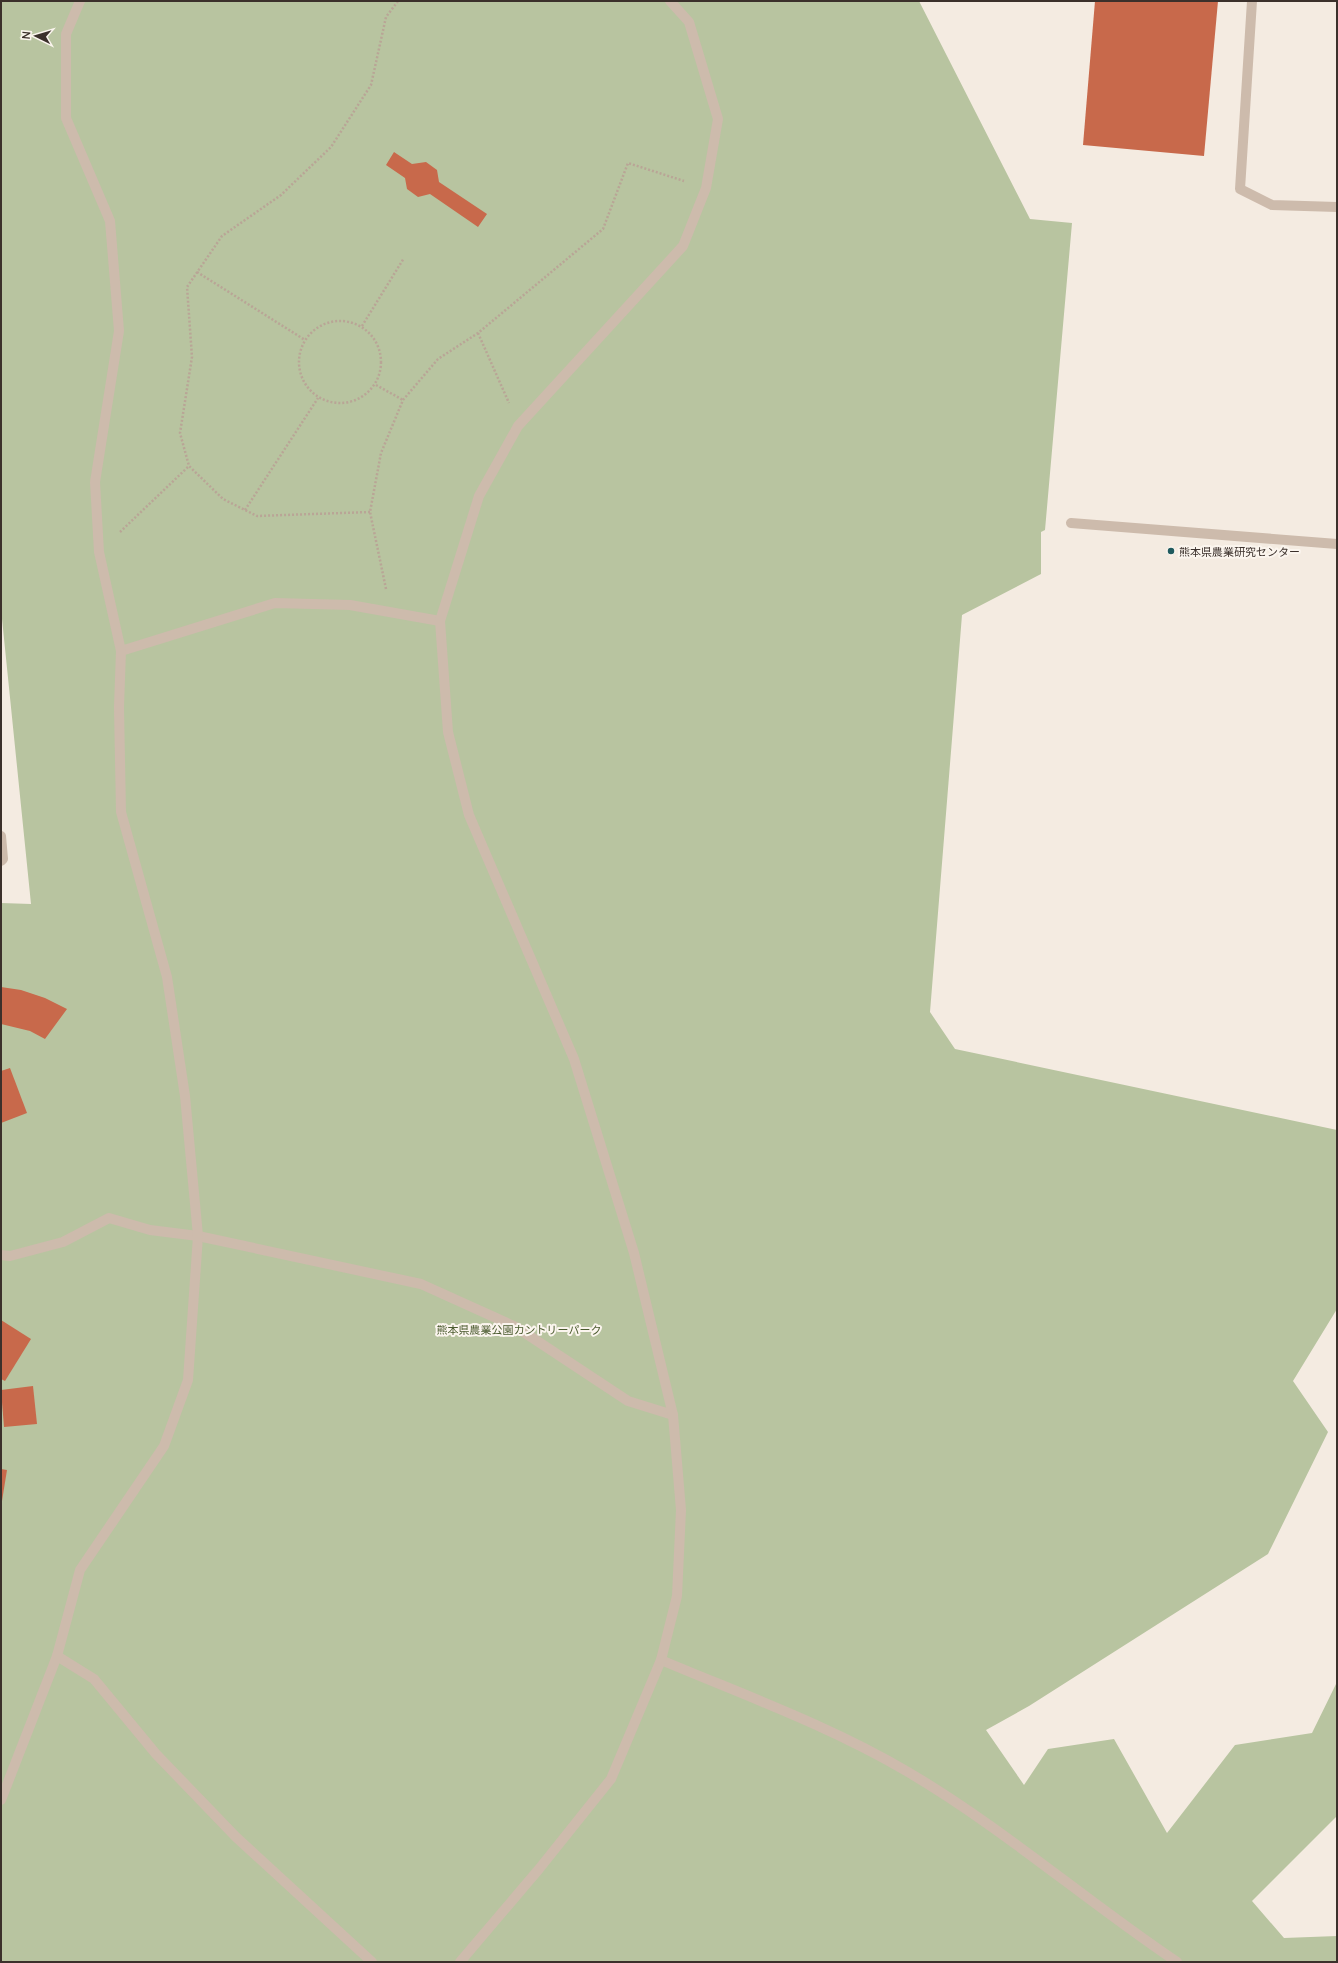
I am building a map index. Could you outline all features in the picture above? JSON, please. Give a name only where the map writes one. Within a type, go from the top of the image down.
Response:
[{"type":"street","points":[[1,1800],[57,1656],[80,1570],[164,1446],[188,1380],[198,1236],[185,1096],[167,977],[121,812],[119,707],[121,652],[99,552],[95,482],[119,331],[110,221],[66,118],[66,34],[80,1]]},
{"type":"street","points":[[460,1962],[540,1869],[610,1779],[661,1660],[677,1596],[681,1510],[673,1415],[634,1253],[574,1058],[469,815],[448,732],[440,621],[479,496],[518,426],[683,246],[706,188],[718,119],[689,22],[670,1]]},
{"type":"street","points":[[1252,1],[1240,189],[1272,205],[1337,207]]},
{"type":"street","points":[[1071,523],[1337,544]]},
{"type":"street","points":[[121,652],[275,603],[350,605],[440,621]]},
{"type":"street","points":[[1,836],[3,859],[1,861]]},
{"type":"street","points":[[1,1255],[10,1256],[63,1242],[109,1218],[150,1230],[198,1236],[421,1284],[516,1327],[628,1401],[673,1415]]},
{"type":"street","points":[[57,1656],[94,1679],[156,1754],[236,1837],[372,1962]]},
{"type":"street","points":[[661,1660],[837,1734],[908,1773],[1001,1834],[1134,1933],[1177,1962]]},
{"type":"path","points":[[370,512],[257,516],[223,499],[189,466],[180,433],[192,357],[187,286],[222,236],[281,195],[331,147],[371,85],[386,17],[398,1]]},
{"type":"path","points":[[391,613],[370,512],[380,453],[403,400],[438,359],[478,333],[603,229],[628,164],[706,188]]},
{"type":"path","points":[[362,326],[404,258]]},
{"type":"path","points":[[197,272],[305,340]]},
{"type":"path","points":[[341,320],[362,326],[377,342],[382,364],[376,385],[360,400],[338,404],[318,398],[303,382],[298,360],[305,340],[320,325],[327,323],[341,320]]},
{"type":"path","points":[[478,333],[518,426]]},
{"type":"path","points":[[376,385],[403,400]]},
{"type":"path","points":[[245,510],[318,398]]},
{"type":"path","points":[[99,552],[189,466]]},
{"type":"green space","name":"熊本県農業公園カントリーパーク","points":[[1,1],[919,1],[1030,219],[1072,223],[1045,530],[1041,532],[1041,574],[962,615],[930,1012],[955,1049],[1337,1130],[1337,1309],[1293,1381],[1328,1432],[1268,1554],[1029,1706],[986,1730],[1024,1785],[1048,1749],[1114,1739],[1167,1833],[1235,1745],[1312,1733],[1337,1682],[1337,1816],[1252,1901],[1284,1938],[1337,1936],[1337,1962],[1,1962],[1,903],[31,904],[1,609]]},
{"type":"building","points":[[1095,1],[1218,1],[1204,156],[1083,145]]},
{"type":"building","points":[[394,152],[412,164],[426,162],[437,170],[439,182],[487,214],[478,227],[430,194],[418,197],[407,189],[405,178],[386,165]]},
{"type":"building","points":[[1,987],[21,990],[45,998],[67,1009],[45,1039],[30,1031],[1,1024]]},
{"type":"building","points":[[10,1068],[27,1113],[1,1123],[1,1071]]},
{"type":"building","points":[[1,1320],[31,1339],[5,1381],[1,1379]]},
{"type":"building","points":[[33,1386],[37,1424],[4,1427],[1,1390]]},
{"type":"building","points":[[1,1469],[7,1470],[2,1501],[1,1500]]},
{"type":"place","name":"熊本県農業研究センター","points":[[1171,551]]}]
